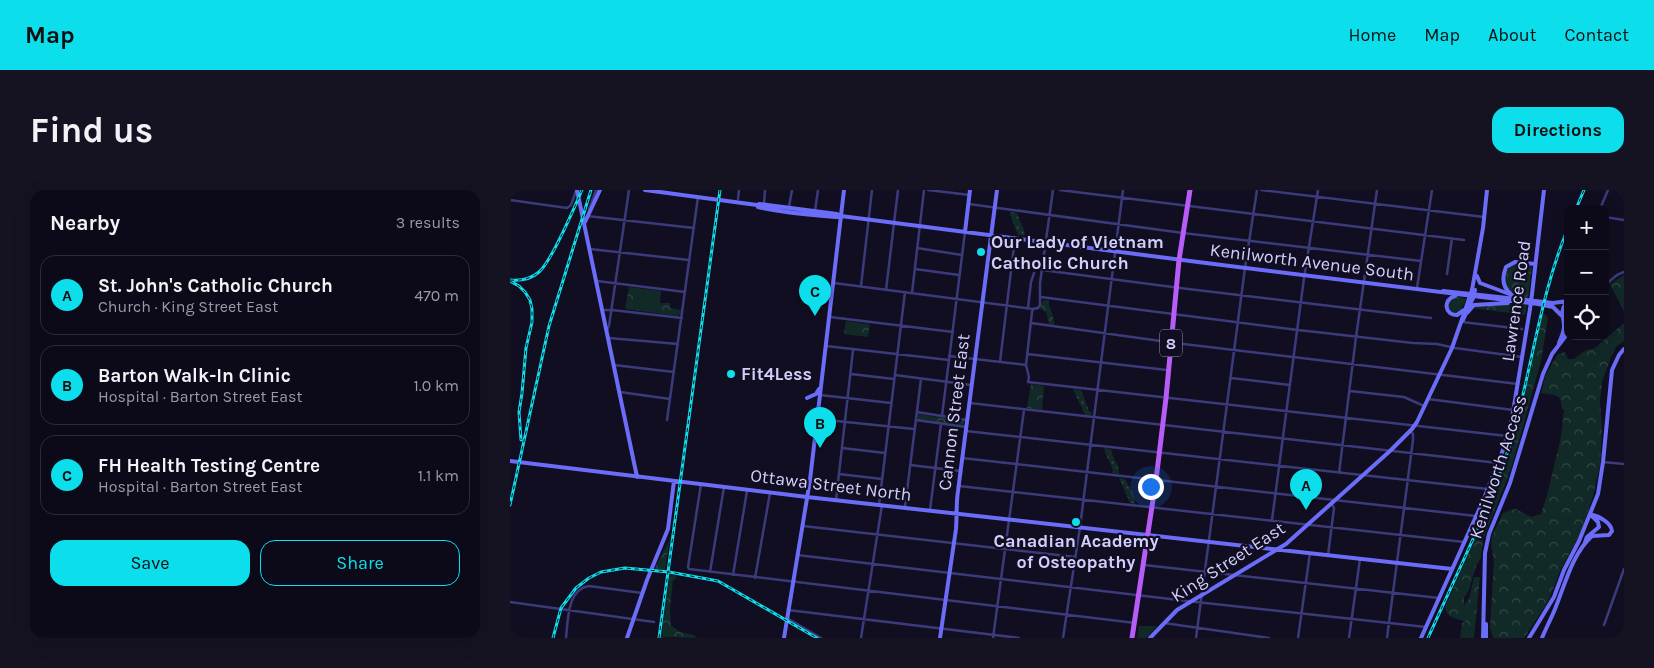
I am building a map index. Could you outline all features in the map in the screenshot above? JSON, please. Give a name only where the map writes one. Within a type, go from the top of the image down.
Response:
[{"type":"main road","points":[[577,190],[637,476]]},
{"type":"main road","points":[[585,225],[587,216],[600,190]]},
{"type":"main road","points":[[645,190],[757,205],[764,204],[789,210],[815,211],[841,216]]},
{"type":"main road","points":[[784,638],[807,497],[844,190]]},
{"type":"main road","points":[[965,232],[970,190]]},
{"type":"main road","name":"Cannon Street East","points":[[940,638],[954,544],[974,359],[997,190]]},
{"type":"main road","name":"8","points":[[1134,638],[1163,425],[1179,260],[1190,190]]},
{"type":"main road","name":"King Street East","points":[[1473,290],[1487,190]]},
{"type":"main road","name":"Lawrence Road","points":[[1421,638],[1488,490],[1507,436],[1518,384],[1530,309],[1544,190]]},
{"type":"main road","points":[[757,205],[758,207],[841,216]]},
{"type":"main road","name":"Kenilworth Avenue South","points":[[841,216],[1179,260],[1441,291],[1459,295],[1553,303],[1564,302]]},
{"type":"main road","points":[[1511,294],[1507,291],[1504,284],[1506,267],[1515,262],[1535,264]]},
{"type":"main road","name":"King Street East","points":[[1150,638],[1174,613],[1278,549],[1309,525],[1415,426],[1452,348],[1462,322],[1477,276],[1477,264]]},
{"type":"main road","points":[[1477,276],[1480,283],[1525,301]]},
{"type":"main road","points":[[831,292],[822,281],[832,282]]},
{"type":"main road","name":"Kenilworth Avenue South","points":[[1441,291],[1448,290],[1550,306],[1563,317]]},
{"type":"main road","points":[[1459,295],[1448,299],[1446,306],[1449,313],[1453,315],[1460,314],[1470,300]]},
{"type":"main road","name":"King Street East","points":[[1462,322],[1467,313],[1470,300]]},
{"type":"main road","points":[[1467,313],[1474,305],[1525,301]]},
{"type":"main road","name":"Kenilworth Access","points":[[1559,345],[1564,332],[1562,308],[1564,306]]},
{"type":"main road","name":"Kenilworth Access","points":[[1484,638],[1485,554],[1489,534],[1510,483],[1548,360],[1564,339]]},
{"type":"main road","points":[[1529,638],[1554,597],[1564,570],[1586,524],[1592,516],[1603,462],[1612,370],[1619,355],[1624,350]]},
{"type":"main road","points":[[818,400],[807,398],[816,394],[820,389]]},
{"type":"main road","name":"Ottawa Street North","points":[[510,461],[807,497],[1452,569]]},
{"type":"main road","points":[[629,476],[636,470]]},
{"type":"main road","points":[[627,638],[642,593],[668,529],[674,481]]},
{"type":"main road","points":[[1584,545],[1592,536],[1609,535],[1612,532],[1611,526],[1595,515],[1592,516]]},
{"type":"main road","points":[[1542,638],[1555,611],[1569,572],[1587,536],[1599,527],[1598,522],[1592,516]]},
{"type":"main road","name":"8","points":[[1134,638],[1140,596]]},
{"type":"street","points":[[510,200],[567,208],[571,205],[577,190]]},
{"type":"street","points":[[596,190],[587,216],[694,228]]},
{"type":"street","points":[[607,330],[612,310],[629,190]]},
{"type":"street","points":[[738,199],[739,190]]},
{"type":"street","points":[[764,204],[766,190]]},
{"type":"street","points":[[789,210],[792,190]]},
{"type":"street","points":[[815,211],[818,190]]},
{"type":"street","points":[[861,286],[872,190]]},
{"type":"street","points":[[886,290],[898,190]]},
{"type":"street","points":[[912,293],[924,190]]},
{"type":"street","points":[[928,190],[970,195]]},
{"type":"street","points":[[832,282],[1033,309],[1040,306],[1042,270],[1053,190]]},
{"type":"street","points":[[1060,190],[1464,240]]},
{"type":"street","points":[[1063,638],[1080,527],[1123,190]]},
{"type":"street","points":[[1196,638],[1257,190]]},
{"type":"street","points":[[1261,190],[1484,217]]},
{"type":"street","points":[[1272,520],[1318,190]]},
{"type":"street","points":[[1339,473],[1367,255],[1378,190]]},
{"type":"street","points":[[1417,288],[1432,190]]},
{"type":"street","points":[[1602,205],[1608,190]]},
{"type":"street","points":[[667,420],[698,197]]},
{"type":"street","points":[[968,204],[1421,262]]},
{"type":"street","points":[[1609,218],[1624,220]]},
{"type":"street","points":[[942,416],[965,232]]},
{"type":"street","points":[[1000,362],[1015,238]]},
{"type":"street","points":[[1446,274],[1452,238]]},
{"type":"street","points":[[917,248],[962,255]]},
{"type":"street","points":[[590,249],[689,260]]},
{"type":"street","points":[[914,270],[960,275]]},
{"type":"street","points":[[1042,270],[1431,318]]},
{"type":"street","points":[[1609,282],[1624,272]]},
{"type":"street","points":[[1028,308],[1034,273]]},
{"type":"street","points":[[597,281],[685,292]]},
{"type":"street","points":[[861,638],[878,535],[882,479],[905,292]]},
{"type":"street","points":[[1041,297],[1238,323],[1436,344],[1452,348],[1522,357]]},
{"type":"street","points":[[1033,309],[1026,365],[1029,376],[1028,382],[1507,436]]},
{"type":"street","points":[[603,310],[682,318]]},
{"type":"street","points":[[828,316],[952,332]]},
{"type":"street","points":[[1462,322],[1522,329]]},
{"type":"street","points":[[1031,323],[1104,334],[1518,384]]},
{"type":"street","points":[[609,338],[678,344]]},
{"type":"street","points":[[825,346],[948,360]]},
{"type":"street","points":[[836,500],[853,350]]},
{"type":"street","points":[[1027,354],[1169,370]]},
{"type":"street","points":[[949,356],[1026,365]]},
{"type":"street","points":[[614,365],[674,372]]},
{"type":"street","points":[[850,374],[894,379]]},
{"type":"street","points":[[895,375],[971,385]]},
{"type":"street","points":[[905,507],[921,378]]},
{"type":"street","points":[[1230,378],[1290,385]]},
{"type":"street","points":[[1350,391],[1404,397],[1424,406]]},
{"type":"street","points":[[620,392],[670,399]]},
{"type":"street","points":[[819,395],[892,403]]},
{"type":"street","points":[[1428,399],[1513,410]]},
{"type":"street","points":[[969,403],[1498,463]]},
{"type":"street","points":[[993,636],[1024,410]]},
{"type":"street","points":[[917,412],[967,420]]},
{"type":"street","points":[[816,419],[914,429]]},
{"type":"street","points":[[916,420],[1021,437],[1488,490]]},
{"type":"street","points":[[930,510],[941,424]]},
{"type":"street","points":[[1387,638],[1414,437],[1410,431]]},
{"type":"street","points":[[842,448],[886,453]]},
{"type":"street","points":[[962,458],[1217,486],[1334,502],[1476,516]]},
{"type":"street","points":[[1603,462],[1624,464]]},
{"type":"street","points":[[910,465],[961,471]]},
{"type":"street","points":[[839,474],[882,479]]},
{"type":"street","points":[[701,484],[688,569],[997,608],[1135,623]]},
{"type":"street","points":[[959,486],[1464,542]]},
{"type":"street","points":[[710,572],[724,487]]},
{"type":"street","points":[[733,575],[748,489]]},
{"type":"street","points":[[756,578],[770,492]]},
{"type":"street","points":[[1328,555],[1334,502]]},
{"type":"street","points":[[802,526],[1075,557]]},
{"type":"street","points":[[1298,638],[1310,553]]},
{"type":"street","points":[[797,555],[1191,602],[1426,627]]},
{"type":"street","points":[[1349,638],[1360,559]]},
{"type":"street","points":[[1144,565],[1439,598]]},
{"type":"street","points":[[1604,625],[1624,569]]},
{"type":"street","points":[[566,638],[572,599],[587,586],[642,593]]},
{"type":"street","points":[[510,602],[654,622]]},
{"type":"street","points":[[788,610],[1019,638]]},
{"type":"street","points":[[787,618],[821,638]]},
{"type":"street","points":[[1164,623],[1269,638]]},
{"type":"green space","points":[[1010,212],[1017,213],[1025,233],[1024,236],[1018,235]]},
{"type":"green space","points":[[1519,263],[1532,267],[1528,298],[1518,296],[1507,287],[1505,278],[1510,266]]},
{"type":"green space","points":[[1624,275],[1624,312],[1610,284]]},
{"type":"green space","points":[[629,287],[661,291],[660,303],[670,303],[670,308],[681,310],[680,314],[678,316],[625,309]]},
{"type":"green space","points":[[646,291],[658,292],[658,310],[636,309],[637,301]]},
{"type":"green space","points":[[1456,296],[1467,299],[1458,314],[1451,313],[1447,308],[1449,301]]},
{"type":"green space","points":[[1043,300],[1049,300],[1054,325],[1049,324],[1046,312],[1040,309]]},
{"type":"green space","points":[[1527,305],[1525,315],[1472,308],[1476,306]]},
{"type":"green space","points":[[1542,314],[1548,318],[1541,361],[1511,469],[1483,540],[1481,558],[1464,598],[1464,605],[1469,599],[1474,577],[1480,577],[1474,638],[1460,638],[1462,623],[1466,622],[1450,616],[1445,607],[1487,510],[1509,451],[1523,400]]},
{"type":"green space","points":[[846,321],[870,324],[868,337],[844,334]]},
{"type":"green space","points":[[1624,323],[1624,341],[1616,347],[1602,382],[1600,402],[1602,428],[1600,465],[1593,497],[1580,534],[1561,569],[1548,602],[1524,638],[1493,638],[1490,627],[1494,561],[1491,545],[1492,536],[1503,513],[1516,509],[1531,517],[1541,514],[1561,437],[1564,410],[1562,409],[1559,397],[1541,393],[1546,374],[1558,354],[1565,352],[1568,359],[1574,359],[1584,351],[1595,348],[1604,340],[1609,340],[1609,336]]},
{"type":"green space","points":[[1031,384],[1044,386],[1042,410],[1027,408]]},
{"type":"green space","points":[[1073,389],[1081,390],[1089,411],[1092,413],[1091,415],[1085,415]]},
{"type":"green space","points":[[918,414],[964,421],[963,426],[918,419]]},
{"type":"green space","points":[[1104,448],[1111,449],[1119,474],[1113,473]]},
{"type":"green space","points":[[1119,478],[1125,479],[1134,496],[1135,504],[1130,503]]},
{"type":"green space","points":[[670,539],[665,570],[655,569],[657,563]]},
{"type":"green space","points":[[670,574],[676,575],[676,579],[673,580],[670,609],[671,625],[680,632],[694,635],[697,638],[661,638]]},
{"type":"green space","points":[[1139,626],[1157,626],[1146,638],[1137,638]]},
{"type":"railway","points":[[510,280],[529,278],[539,272],[544,266],[562,234],[582,190]]},
{"type":"railway","points":[[510,505],[549,326],[591,190]]},
{"type":"railway","points":[[659,638],[720,190]]},
{"type":"railway","points":[[1578,205],[1584,190]]},
{"type":"railway","points":[[1428,638],[1473,539],[1504,463],[1519,412],[1543,305],[1564,238]]},
{"type":"railway","points":[[510,281],[525,292],[530,300],[532,309],[532,322],[526,348],[519,412],[521,440]]},
{"type":"railway","points":[[553,638],[561,608],[576,588],[601,572],[625,568],[669,572],[718,581],[817,638]]},
{"type":"place","name":"Our Lady of Vietnam Catholic Church","points":[[981,252]]},
{"type":"place","name":"FH Health Testing Centre","points":[[815,316]]},
{"type":"place","name":"Fit4Less","points":[[731,374]]},
{"type":"place","name":"Barton Walk-In Clinic","points":[[820,448]]},
{"type":"place","name":"St. John's Catholic Church","points":[[1306,510]]},
{"type":"place","name":"Canadian Academy of Osteopathy","points":[[1076,522]]}]
